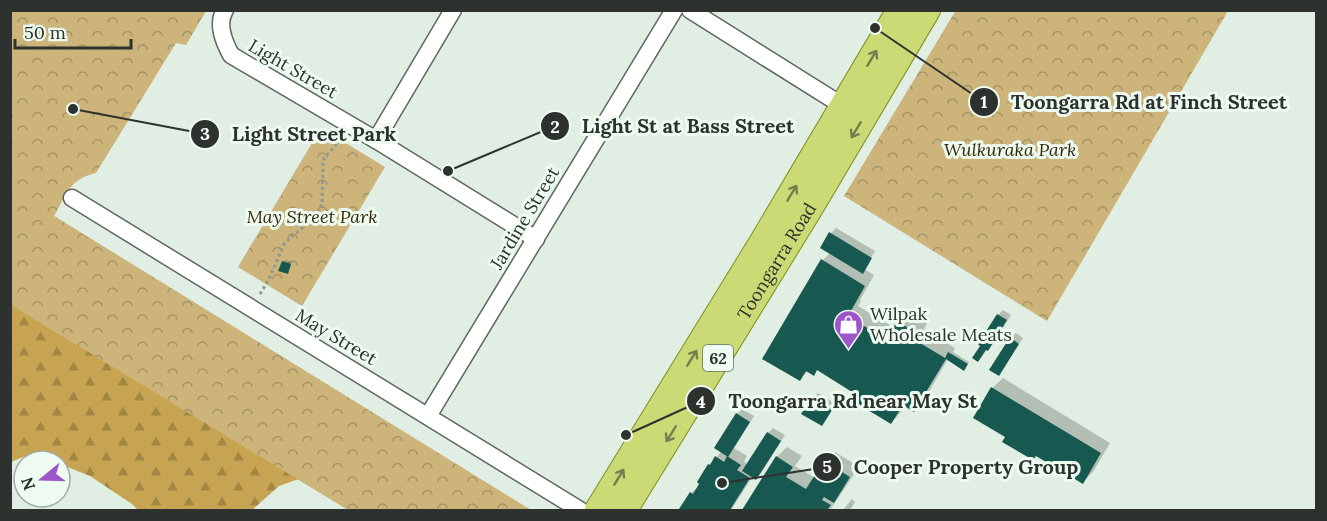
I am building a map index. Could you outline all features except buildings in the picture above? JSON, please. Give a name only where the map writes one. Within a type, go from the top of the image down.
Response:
[{"type":"main road","name":"Toongarra Road","points":[[598,510],[762,243],[900,10]]},
{"type":"main road","name":"Toongarra Road","points":[[624,510],[811,206],[927,10]]},
{"type":"street","name":"Light Street","points":[[225,10],[221,16],[222,39],[231,55],[376,140],[536,239]]},
{"type":"street","points":[[376,140],[453,10]]},
{"type":"street","name":"Jardine Street","points":[[428,416],[674,10]]},
{"type":"street","points":[[690,10],[843,106]]},
{"type":"street","name":"May Street","points":[[72,198],[580,510]]},
{"type":"path","points":[[251,309],[269,279],[284,244],[318,214],[322,204],[323,160],[339,142],[343,121]]},
{"type":"green space","name":"Wulkuraka Park","points":[[956,10],[1228,11],[1047,321],[844,196]]},
{"type":"green space","points":[[10,11],[206,11],[186,45],[176,43],[96,173],[74,183],[54,216],[531,510],[348,510],[11,305]]},
{"type":"green space","name":"May Street Park","points":[[321,128],[385,167],[302,306],[238,267]]},
{"type":"green space","points":[[10,189],[530,510],[307,476],[279,486],[252,510],[138,510],[90,476],[72,469],[72,449],[12,449],[11,462]]},
{"type":"place","name":"Toongarra Rd at Finch Street","points":[[875,28]]},
{"type":"place","name":"Light Street Park","points":[[73,109]]},
{"type":"place","name":"Light St at Bass Street","points":[[448,171]]},
{"type":"place","name":"Wilpak Wholesale Meats","points":[[849,350]]},
{"type":"place","name":"Toongarra Rd near May St","points":[[626,435]]},
{"type":"place","name":"Cooper Property Group","points":[[722,483]]}]
